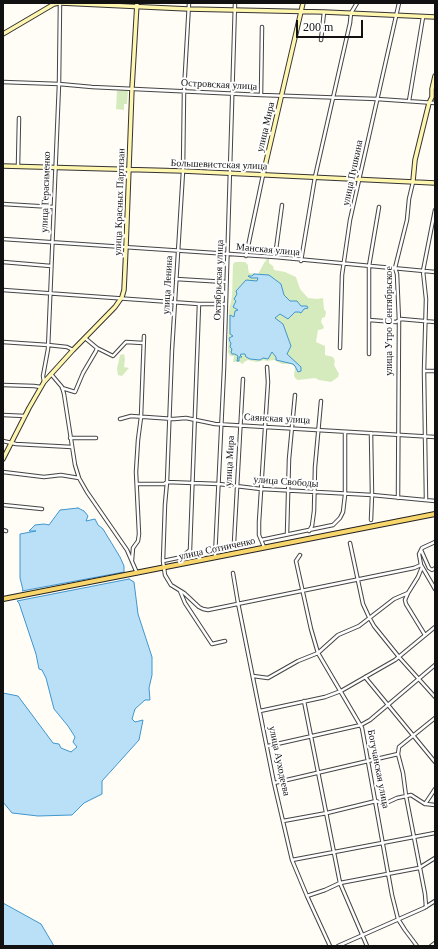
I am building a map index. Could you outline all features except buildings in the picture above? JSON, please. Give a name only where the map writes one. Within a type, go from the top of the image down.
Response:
[{"type":"main road","points":[[3,34],[54,4],[60,3],[136,5],[188,9],[324,12],[435,17]]},
{"type":"main road","name":"улица Мира","points":[[263,175],[303,3]]},
{"type":"main road","name":"улица Красных Партизан","points":[[122,298],[124,290],[136,5]]},
{"type":"main road","name":"улица Утро Сентябрьское","points":[[413,181],[415,160],[429,103],[432,97],[435,76]]},
{"type":"main road","name":"Большевистская улица","points":[[3,166],[316,177],[435,183]]},
{"type":"main road","points":[[3,459],[44,382],[73,350],[116,307],[122,298]]},
{"type":"main road","name":"улица Сотниченко","points":[[3,599],[435,514]]},
{"type":"street","name":"улица Герасименко","points":[[44,382],[43,376],[48,345],[59,84],[60,3]]},
{"type":"street","name":"улица Ленина","points":[[163,568],[177,251],[182,172],[188,3]]},
{"type":"street","name":"Октябрьская улица","points":[[215,557],[224,369],[235,3]]},
{"type":"street","points":[[301,261],[316,177],[351,13],[357,3]]},
{"type":"street","name":"улица Пушкина","points":[[340,348],[342,275],[350,220],[399,3]]},
{"type":"street","points":[[321,40],[324,12]]},
{"type":"street","points":[[409,101],[423,17]]},
{"type":"street","points":[[261,95],[262,27]]},
{"type":"street","name":"Островская улица","points":[[3,82],[435,103]]},
{"type":"street","points":[[18,166],[19,118]]},
{"type":"street","name":"улица Мира","points":[[246,256],[263,175]]},
{"type":"street","name":"улица Утро Сентябрьское","points":[[398,498],[399,320],[397,274],[395,268],[407,220],[413,181]]},
{"type":"street","points":[[3,204],[53,206]]},
{"type":"street","points":[[275,257],[282,205]]},
{"type":"street","points":[[369,354],[369,266],[379,207]]},
{"type":"street","points":[[426,500],[424,321],[426,298],[423,271],[435,210]]},
{"type":"street","name":"Манская улица","points":[[3,239],[275,257],[301,261],[435,272]]},
{"type":"street","points":[[3,262],[51,266]]},
{"type":"street","points":[[176,279],[226,282]]},
{"type":"street","points":[[3,290],[175,301],[199,304],[226,304]]},
{"type":"street","points":[[163,561],[182,557],[190,550],[199,304]]},
{"type":"street","points":[[369,320],[435,322]]},
{"type":"street","points":[[132,560],[133,548],[138,541],[139,534],[137,484],[138,440],[141,417],[144,336]]},
{"type":"street","points":[[85,338],[97,348],[114,356],[126,342],[143,343]]},
{"type":"street","points":[[3,342],[67,347],[73,350]]},
{"type":"street","points":[[62,387],[75,392],[83,373],[97,348]]},
{"type":"street","points":[[264,547],[261,540],[259,522],[268,382],[267,367]]},
{"type":"street","points":[[424,371],[435,371]]},
{"type":"street","points":[[51,373],[62,387],[67,407],[70,438],[78,478],[124,545],[137,573]]},
{"type":"street","name":"улица Мира","points":[[215,550],[227,548],[234,543],[243,379]]},
{"type":"street","points":[[3,385],[41,387]]},
{"type":"street","points":[[287,534],[289,459],[295,395]]},
{"type":"street","points":[[309,531],[312,526],[315,492],[315,467],[321,400]]},
{"type":"street","points":[[3,415],[25,416]]},
{"type":"street","name":"Саянская улица","points":[[120,419],[131,416],[195,419],[215,424],[221,423],[345,432],[435,436]]},
{"type":"street","points":[[261,540],[309,531],[337,522],[343,512],[345,494],[345,432]]},
{"type":"street","points":[[371,433],[371,520]]},
{"type":"street","points":[[70,438],[96,438]]},
{"type":"street","points":[[3,441],[16,444],[72,447]]},
{"type":"street","points":[[3,472],[44,477],[61,475],[78,478]]},
{"type":"street","name":"улица Свободы","points":[[137,484],[164,484],[167,482],[219,484],[261,489],[372,495],[435,501]]},
{"type":"street","points":[[3,505],[42,509]]},
{"type":"street","points":[[435,542],[422,548],[419,554],[421,566],[435,588]]},
{"type":"street","points":[[350,543],[363,604],[369,617],[374,626],[399,657],[435,697]]},
{"type":"street","points":[[421,550],[429,568],[432,570],[435,568]]},
{"type":"street","name":"Богучанская улица","points":[[300,555],[296,561],[311,629],[318,653],[341,690],[364,733],[398,919],[404,930],[417,946]]},
{"type":"street","points":[[163,568],[168,581],[172,585],[203,609],[208,610],[421,566]]},
{"type":"street","points":[[421,566],[418,577],[408,593],[406,604],[424,635]]},
{"type":"street","name":"улица Ауходеева","points":[[233,573],[268,746],[274,783],[292,860],[330,946]]},
{"type":"street","points":[[179,591],[185,603],[212,644],[225,641]]},
{"type":"street","points":[[253,676],[268,678],[298,661],[318,653],[338,635],[359,626],[394,599],[408,593]]},
{"type":"street","points":[[260,711],[325,697],[341,690],[399,657],[435,627]]},
{"type":"street","points":[[268,746],[361,725],[370,720],[435,665]]},
{"type":"street","points":[[365,677],[435,762]]},
{"type":"street","points":[[304,701],[340,883],[367,946]]},
{"type":"street","points":[[426,907],[425,894],[403,773],[398,754],[400,747],[435,718]]},
{"type":"street","points":[[274,783],[398,754]]},
{"type":"street","points":[[425,804],[435,789]]},
{"type":"street","points":[[283,821],[327,813],[376,801],[384,804],[410,795],[425,804],[435,805]]},
{"type":"street","points":[[292,860],[435,833]]},
{"type":"street","points":[[307,896],[326,890],[340,883],[420,868],[435,858]]},
{"type":"street","points":[[338,946],[426,907],[435,901]]},
{"type":"street","points":[[431,946],[435,943]]},
{"type":"green space","points":[[117,91],[128,91],[127,104],[124,104],[124,110],[116,109]]},
{"type":"green space","points":[[267,259],[269,259],[269,263],[273,266],[274,270],[285,272],[296,277],[300,289],[308,298],[323,298],[324,309],[326,312],[325,317],[322,318],[321,322],[324,327],[323,329],[318,330],[316,342],[325,346],[325,355],[333,357],[335,361],[334,365],[339,374],[338,377],[331,382],[315,378],[298,380],[294,376],[295,367],[291,364],[282,364],[274,360],[257,362],[248,360],[243,364],[233,362],[234,356],[230,356],[228,352],[229,311],[232,297],[233,264],[235,262],[245,262],[248,265],[249,273],[258,274]]},
{"type":"green space","points":[[124,354],[124,367],[129,368],[122,376],[118,375],[117,369],[120,355]]},
{"type":"water","points":[[254,274],[269,275],[281,284],[284,295],[290,301],[297,301],[301,306],[307,306],[308,308],[304,309],[301,313],[295,312],[288,319],[280,314],[275,318],[283,324],[291,346],[287,354],[301,367],[301,371],[298,372],[293,364],[276,360],[276,357],[272,352],[268,359],[263,358],[260,360],[250,359],[246,357],[245,354],[241,354],[240,355],[242,357],[239,357],[239,361],[237,361],[238,356],[232,354],[231,352],[232,349],[230,347],[231,343],[229,338],[233,336],[230,334],[230,315],[234,317],[235,311],[238,310],[233,307],[236,301],[234,299],[237,294],[236,291],[246,280],[257,281],[258,278],[251,278],[248,276],[252,276]]},
{"type":"water","points":[[78,508],[84,511],[88,516],[86,521],[95,519],[98,525],[103,529],[120,557],[124,566],[124,572],[22,591],[20,578],[20,534],[36,531],[29,531],[35,525],[49,525],[60,510]]},
{"type":"water","points":[[129,579],[134,582],[138,614],[152,657],[152,675],[149,688],[150,700],[145,700],[135,709],[132,719],[135,722],[143,720],[139,740],[102,781],[102,794],[84,803],[72,815],[38,816],[12,813],[3,802],[3,693],[18,696],[53,743],[59,744],[61,748],[71,752],[77,747],[73,742],[75,737],[54,709],[46,678],[42,670],[39,669],[36,654],[19,603],[17,601]]},
{"type":"water","points":[[3,903],[41,924],[54,946],[3,946]]}]
